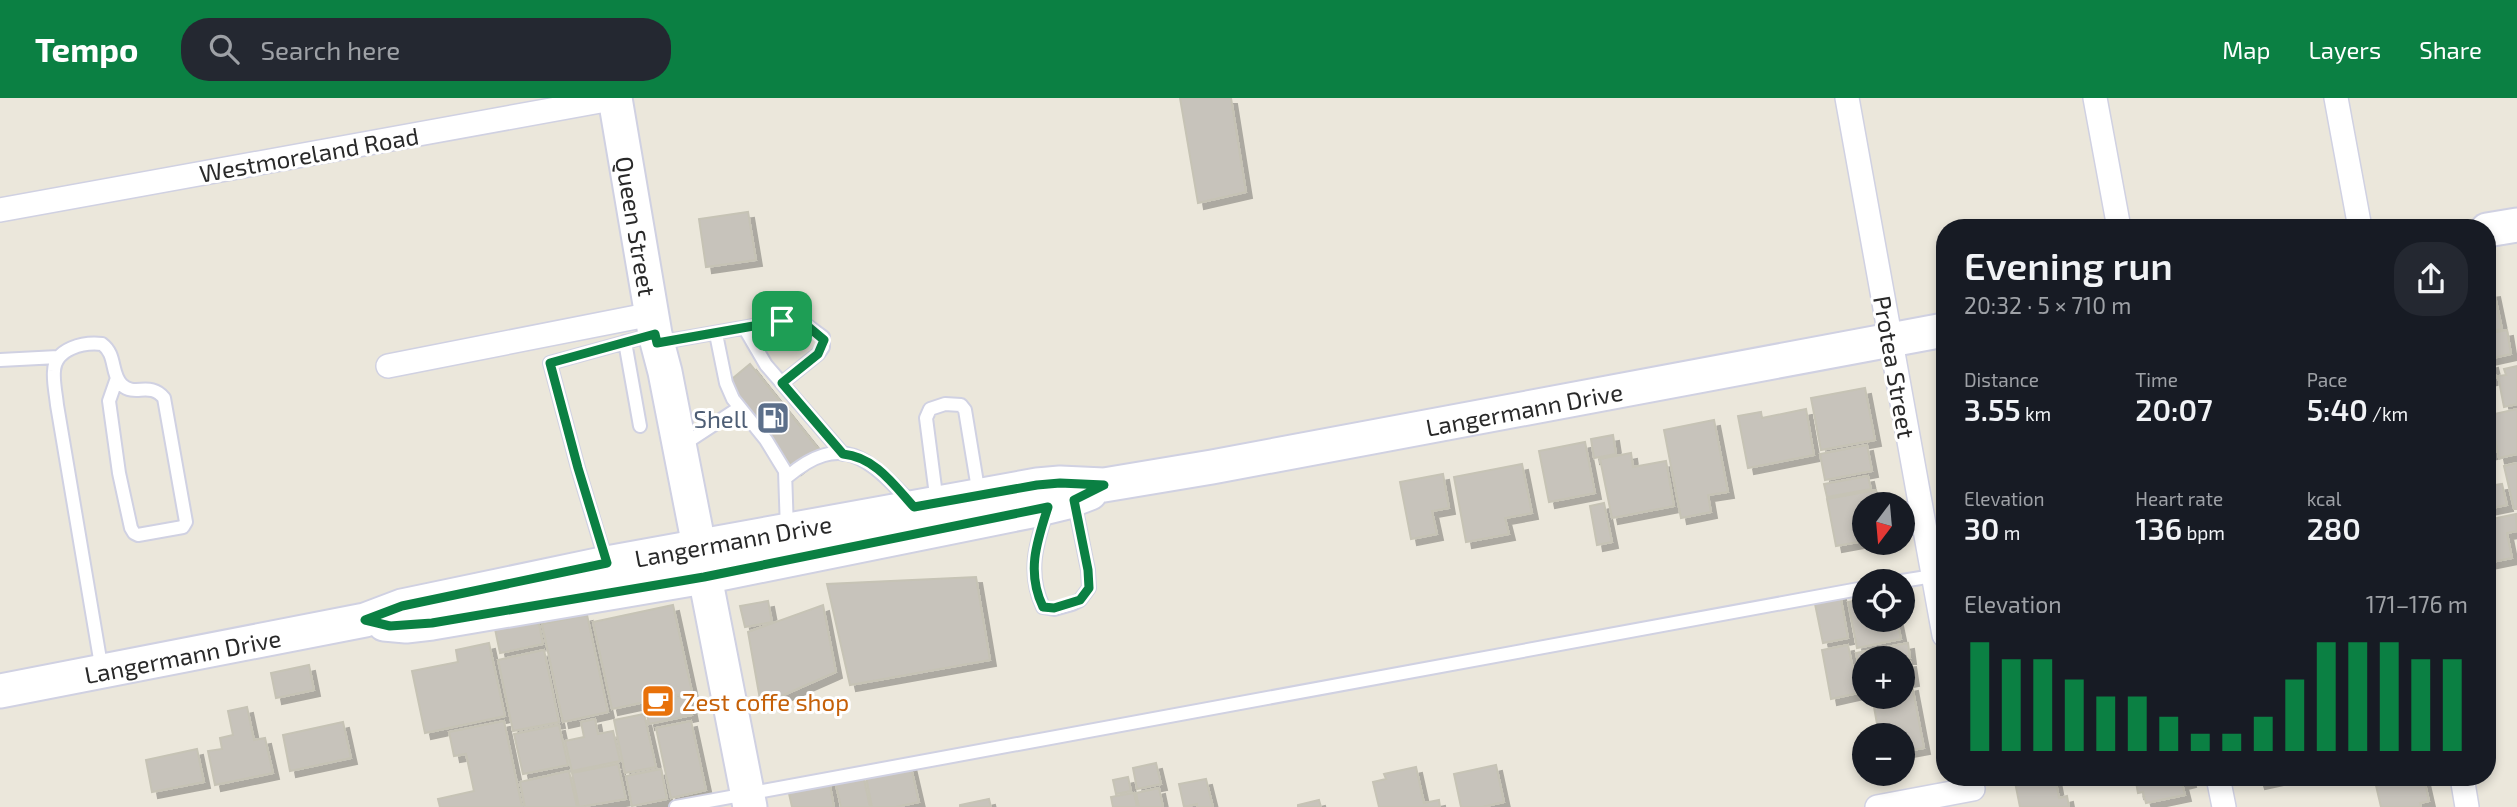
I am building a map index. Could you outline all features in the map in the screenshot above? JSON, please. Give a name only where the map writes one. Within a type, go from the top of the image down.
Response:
[{"type":"main road","name":"Queen Street","points":[[616,98],[647,333],[679,448],[748,800]]},
{"type":"main road","points":[[2496,228],[2517,225]]},
{"type":"main road","name":"Langermann Drive","points":[[365,620],[390,626],[432,623],[701,562],[1061,503],[1104,485],[1936,331]]},
{"type":"main road","name":"Langermann Drive","points":[[0,691],[365,620],[402,606],[607,563],[701,562],[788,531],[979,495],[1060,483],[1104,485]]},
{"type":"street","name":"Westmoreland Road","points":[[0,211],[616,98]]},
{"type":"street","name":"Protea Street","points":[[1847,98],[1936,592]]},
{"type":"street","points":[[2095,98],[2117,219]]},
{"type":"street","points":[[2336,98],[2358,219]]},
{"type":"street","points":[[388,366],[647,333]]},
{"type":"street","points":[[2220,786],[2224,807]]},
{"type":"street","points":[[2464,786],[2468,807]]},
{"type":"street","points":[[1877,807],[1974,791]]},
{"type":"lane","points":[[607,563],[550,363],[647,333],[716,334],[782,321],[810,326],[823,337],[822,348],[782,383]]},
{"type":"lane","points":[[745,329],[755,350],[843,454]]},
{"type":"lane","points":[[640,426],[647,333]]},
{"type":"lane","points":[[716,334],[726,383],[739,408],[766,440],[787,477],[788,531]]},
{"type":"lane","points":[[0,360],[58,358],[82,344],[102,344],[111,352],[117,378],[109,401],[119,473],[131,528],[138,535],[183,527],[186,516],[164,398],[155,389],[129,389],[117,378]]},
{"type":"lane","points":[[58,358],[54,370],[57,405],[102,671]]},
{"type":"lane","points":[[926,505],[926,418],[930,409],[945,404],[961,405],[965,410],[979,495]]},
{"type":"lane","points":[[679,448],[739,408]]},
{"type":"lane","points":[[787,477],[816,457],[852,455],[870,462],[926,505]]},
{"type":"lane","points":[[1061,503],[1088,570],[1089,588],[1080,600],[1054,608],[1043,607],[1033,569],[1035,549],[1061,503]]},
{"type":"lane","points":[[1915,579],[1933,576]]},
{"type":"lane","points":[[676,807],[748,800],[1852,590]]},
{"type":"building","points":[[1180,98],[1231,98],[1246,192],[1198,203]]},
{"type":"building","points":[[748,212],[756,260],[706,267],[699,219]]},
{"type":"building","points":[[2496,300],[2502,329],[2496,330]]},
{"type":"building","points":[[2507,330],[2511,354],[2496,357],[2496,332]]},
{"type":"building","points":[[750,364],[819,450],[795,469],[726,384]]},
{"type":"building","points":[[2517,366],[2517,404],[2504,407],[2498,376],[2506,375],[2504,369]]},
{"type":"building","points":[[1865,388],[1875,440],[1821,450],[1811,398]]},
{"type":"building","points":[[1806,409],[1814,455],[1748,468],[1738,416],[1761,412],[1762,418]]},
{"type":"building","points":[[2517,409],[2517,454],[2499,458],[2496,414]]},
{"type":"building","points":[[1714,420],[1728,492],[1708,495],[1711,512],[1681,518],[1664,430]]},
{"type":"building","points":[[1613,435],[1616,454],[1594,458],[1591,439]]},
{"type":"building","points":[[1585,442],[1595,493],[1549,502],[1539,451]]},
{"type":"building","points":[[1867,445],[1872,471],[1825,480],[1820,454]]},
{"type":"building","points":[[1631,453],[1633,467],[1666,461],[1674,506],[1612,518],[1600,459]]},
{"type":"building","points":[[2517,463],[2517,509],[2514,509],[2504,466]]},
{"type":"building","points":[[1522,464],[1532,513],[1505,518],[1509,534],[1466,542],[1454,477]]},
{"type":"building","points":[[1443,474],[1449,508],[1432,511],[1437,534],[1411,539],[1400,482]]},
{"type":"building","points":[[1868,476],[1871,489],[1827,497],[1824,484]]},
{"type":"building","points":[[2502,484],[2507,505],[2496,507],[2496,485]]},
{"type":"building","points":[[1852,494],[1852,543],[1836,546],[1827,499]]},
{"type":"building","points":[[1604,503],[1612,542],[1597,545],[1590,506]]},
{"type":"building","points":[[2516,514],[2517,531],[2507,533],[2512,558],[2496,561],[2496,518]]},
{"type":"building","points":[[976,577],[990,660],[850,685],[827,584]]},
{"type":"building","points":[[1840,594],[1848,638],[1823,643],[1814,599]]},
{"type":"building","points":[[768,601],[772,622],[745,627],[740,606]]},
{"type":"building","points":[[1852,601],[1852,622],[1848,602]]},
{"type":"building","points":[[673,605],[692,692],[612,709],[593,622]]},
{"type":"building","points":[[823,605],[836,672],[761,705],[748,632]]},
{"type":"building","points":[[537,615],[543,644],[500,653],[494,624]]},
{"type":"building","points":[[587,615],[608,712],[563,722],[542,624]]},
{"type":"building","points":[[1854,632],[1900,632],[1901,639],[1857,646]]},
{"type":"building","points":[[489,643],[505,716],[425,733],[412,671],[458,662],[456,650]]},
{"type":"building","points":[[1848,645],[1852,664],[1852,694],[1831,699],[1822,650]]},
{"type":"building","points":[[544,650],[559,722],[513,731],[498,660]]},
{"type":"building","points":[[309,665],[314,690],[276,698],[271,673]]},
{"type":"building","points":[[688,696],[692,715],[649,724],[645,705]]},
{"type":"building","points":[[1915,701],[1924,748],[1915,750],[1915,723],[1877,723],[1874,709],[1915,709]]},
{"type":"building","points":[[247,707],[254,740],[265,738],[273,773],[215,785],[208,751],[222,749],[220,738],[233,735],[228,711]]},
{"type":"building","points":[[644,714],[656,767],[625,773],[614,720]]},
{"type":"building","points":[[595,719],[598,734],[613,731],[620,761],[572,771],[565,741],[584,737],[581,722]]},
{"type":"building","points":[[504,721],[522,807],[440,807],[438,799],[474,791],[466,754],[454,756],[449,732]]},
{"type":"building","points":[[691,721],[706,790],[671,798],[656,728]]},
{"type":"building","points":[[343,722],[351,758],[290,771],[283,735]]},
{"type":"building","points":[[559,725],[568,765],[523,774],[514,734]]},
{"type":"building","points":[[197,749],[204,782],[152,792],[146,760]]},
{"type":"building","points":[[910,763],[919,802],[896,807],[872,807],[865,772]]},
{"type":"building","points":[[1156,763],[1161,784],[1137,789],[1133,768]]},
{"type":"building","points":[[618,764],[626,799],[579,807],[572,773]]},
{"type":"building","points":[[1496,765],[1504,802],[1482,807],[1461,807],[1454,774]]},
{"type":"building","points":[[1416,767],[1424,803],[1439,800],[1440,807],[1379,807],[1373,782],[1386,779],[1384,774]]},
{"type":"building","points":[[661,769],[667,799],[632,806],[626,776]]},
{"type":"building","points":[[569,771],[577,807],[525,807],[520,782]]},
{"type":"building","points":[[863,775],[870,807],[841,807],[835,781]]},
{"type":"building","points":[[1128,777],[1131,791],[1116,794],[1113,780]]},
{"type":"building","points":[[1206,779],[1213,807],[1197,807],[1197,804],[1184,807],[1179,784]]},
{"type":"building","points":[[829,780],[834,807],[792,807],[788,789]]},
{"type":"building","points":[[2016,786],[2057,786],[2059,798],[2067,796],[2069,807],[2020,807]]},
{"type":"building","points":[[2137,786],[2183,786],[2185,795],[2146,803],[2143,792],[2138,793]]},
{"type":"building","points":[[2376,786],[2426,786],[2429,801],[2420,803],[2421,807],[2381,807]]},
{"type":"building","points":[[1159,788],[1163,807],[1139,807],[1136,793]]},
{"type":"building","points":[[1134,793],[1137,807],[1113,807],[1111,797]]},
{"type":"building","points":[[989,799],[991,807],[960,807],[960,805]]},
{"type":"building","points":[[1319,800],[1321,807],[1298,807],[1298,805]]},
{"type":"place","name":"Shell","points":[[773,418]]},
{"type":"place","name":"Zest coffe shop","points":[[658,701]]},
{"type":"route","points":[[782,321],[810,326],[824,340],[818,354],[782,383],[843,454],[870,462],[914,507],[1037,485],[1104,485],[1074,500],[1090,581],[1085,595],[1072,604],[1054,608],[1043,607],[1040,600],[1033,557],[1048,507],[704,577],[432,623],[390,626],[365,620],[426,600],[607,563],[550,363],[655,334],[657,343],[782,321]]}]
